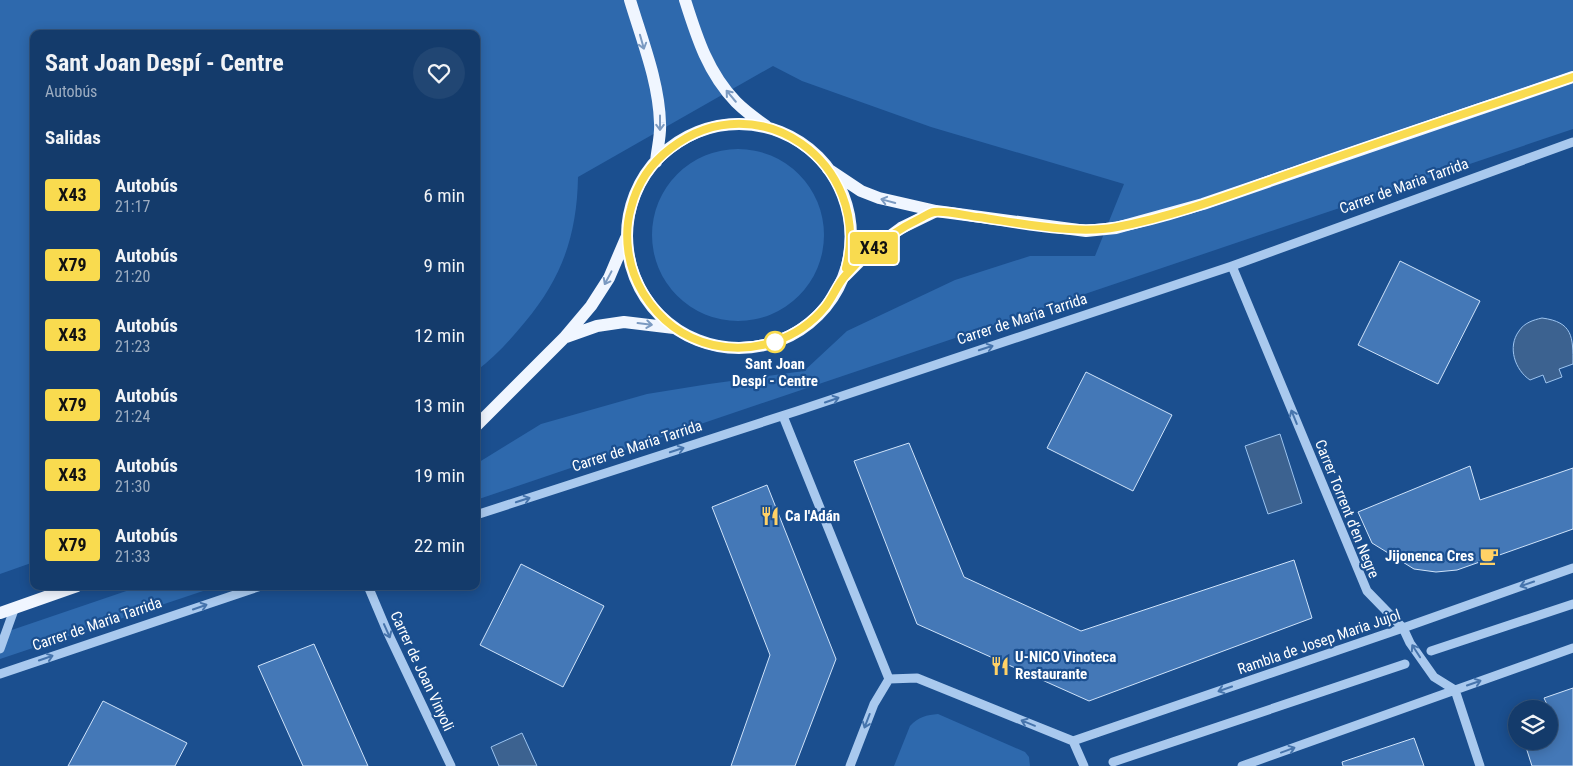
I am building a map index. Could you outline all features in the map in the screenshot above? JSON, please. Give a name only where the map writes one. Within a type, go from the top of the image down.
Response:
[{"type":"main road","points":[[630,0],[655,84],[659,104],[661,126],[656,162]]},
{"type":"main road","points":[[685,0],[701,49],[716,78],[736,102],[768,128]]},
{"type":"main road","points":[[828,169],[861,191],[878,198],[936,211],[1086,231],[1116,228],[1203,204],[1573,77]]},
{"type":"main road","points":[[738,124],[768,128],[802,143],[812,151],[835,179],[845,200],[850,222],[849,256],[842,278],[829,302],[810,322],[787,337],[766,345],[745,348],[724,347],[694,338],[675,328],[651,305],[639,287],[629,256],[628,234],[631,208],[640,183],[656,162],[679,142],[707,129],[738,124]]},
{"type":"main road","points":[[842,278],[871,250],[901,228],[936,211]]},
{"type":"main road","points":[[480,422],[564,338],[591,306],[609,278],[628,234]]},
{"type":"main road","points":[[564,338],[597,326],[624,322],[675,328]]},
{"type":"main road","points":[[0,613],[65,590]]},
{"type":"street","name":"Carrer de Maria Tarrida","points":[[480,514],[783,416],[1232,266],[1573,142]]},
{"type":"street","name":"Carrer Torrent d'en Negre","points":[[1232,266],[1366,591],[1403,628],[1415,650],[1434,677],[1455,690]]},
{"type":"street","points":[[783,416],[889,679]]},
{"type":"street","name":"Rambla de Josep Maria Jujol","points":[[1073,741],[1573,568]]},
{"type":"street","name":"Carrer de Maria Tarrida","points":[[0,674],[249,590]]},
{"type":"street","name":"Carrer de Joan Vinyoli","points":[[370,590],[451,766]]},
{"type":"street","points":[[1431,651],[1573,604]]},
{"type":"street","points":[[0,649],[15,607]]},
{"type":"street","points":[[1242,766],[1573,648]]},
{"type":"street","points":[[1113,762],[1405,664]]},
{"type":"street","points":[[889,679],[917,678],[1073,741],[1084,766]]},
{"type":"street","points":[[850,766],[874,704],[889,679]]},
{"type":"street","points":[[1455,690],[1480,766]]},
{"type":"shaded area","points":[[0,0],[1573,0],[1573,129],[480,499],[480,462],[541,424],[647,394],[804,371],[847,331],[955,280],[1030,256],[1095,256],[1124,184],[931,127],[802,81],[773,66],[578,177],[571,237],[558,272],[538,306],[525,322],[502,348],[480,368],[480,30],[30,30],[30,563],[0,574]]},
{"type":"shaded area","points":[[738,149],[755,151],[771,156],[786,164],[804,181],[820,210],[824,235],[822,252],[817,268],[809,283],[792,301],[763,317],[738,321],[721,319],[705,314],[690,306],[672,289],[656,260],[652,235],[654,218],[659,202],[667,187],[684,169],[713,153]]},
{"type":"shaded area","points":[[1542,318],[1560,323],[1565,327],[1569,332],[1573,346],[1573,364],[1559,369],[1562,377],[1546,383],[1543,375],[1530,380],[1525,376],[1514,358],[1513,351],[1515,337],[1521,328],[1529,322]]},
{"type":"shaded area","points":[[1280,434],[1302,503],[1268,514],[1245,446]]},
{"type":"shaded area","points":[[129,590],[206,590],[0,659],[0,634]]},
{"type":"shaded area","points":[[938,714],[1025,752],[1029,757],[1030,766],[894,766],[910,726],[916,720],[923,717]]},
{"type":"shaded area","points":[[522,733],[537,766],[499,766],[491,747]]},
{"type":"building","points":[[1400,261],[1480,301],[1438,384],[1358,345]]},
{"type":"building","points":[[1086,372],[1172,415],[1133,491],[1047,448]]},
{"type":"building","points":[[909,443],[964,577],[1081,631],[1294,560],[1312,618],[1089,701],[917,624],[854,461]]},
{"type":"building","points":[[1470,466],[1480,500],[1573,468],[1573,529],[1457,570],[1436,572],[1414,569],[1372,543],[1358,512]]},
{"type":"building","points":[[767,485],[836,659],[795,766],[731,766],[770,655],[712,507]]},
{"type":"building","points":[[521,564],[604,606],[563,687],[480,645]]},
{"type":"building","points":[[314,644],[368,766],[303,766],[258,666]]},
{"type":"building","points":[[1573,688],[1573,766],[1532,766],[1527,750],[1558,750],[1558,700],[1545,700],[1544,698]]},
{"type":"building","points":[[103,701],[187,743],[175,766],[68,766]]},
{"type":"building","points":[[1414,738],[1424,766],[1343,766],[1342,762]]},
{"type":"bus line","name":"X43","points":[[846,268],[850,245],[850,222],[845,200],[840,189],[828,169],[812,151],[802,143],[780,132],[753,125],[738,124],[722,125],[693,134],[667,151],[656,162],[640,183],[635,195],[629,220],[629,256],[639,287],[651,305],[667,322],[684,334],[704,342],[724,347],[756,347],[787,337],[810,322],[829,302],[842,278],[871,250],[901,228],[936,211],[1086,231],[1116,228],[1203,204],[1573,77]]},
{"type":"place","name":"Sant Joan Despí - Centre","points":[[775,342]]},
{"type":"place","name":"Ca l'Adán","points":[[770,516]]},
{"type":"place","name":"Jijonenca Cres","points":[[1489,556]]},
{"type":"place","name":"U-NICO Vinoteca Restaurante","points":[[1000,666]]}]
